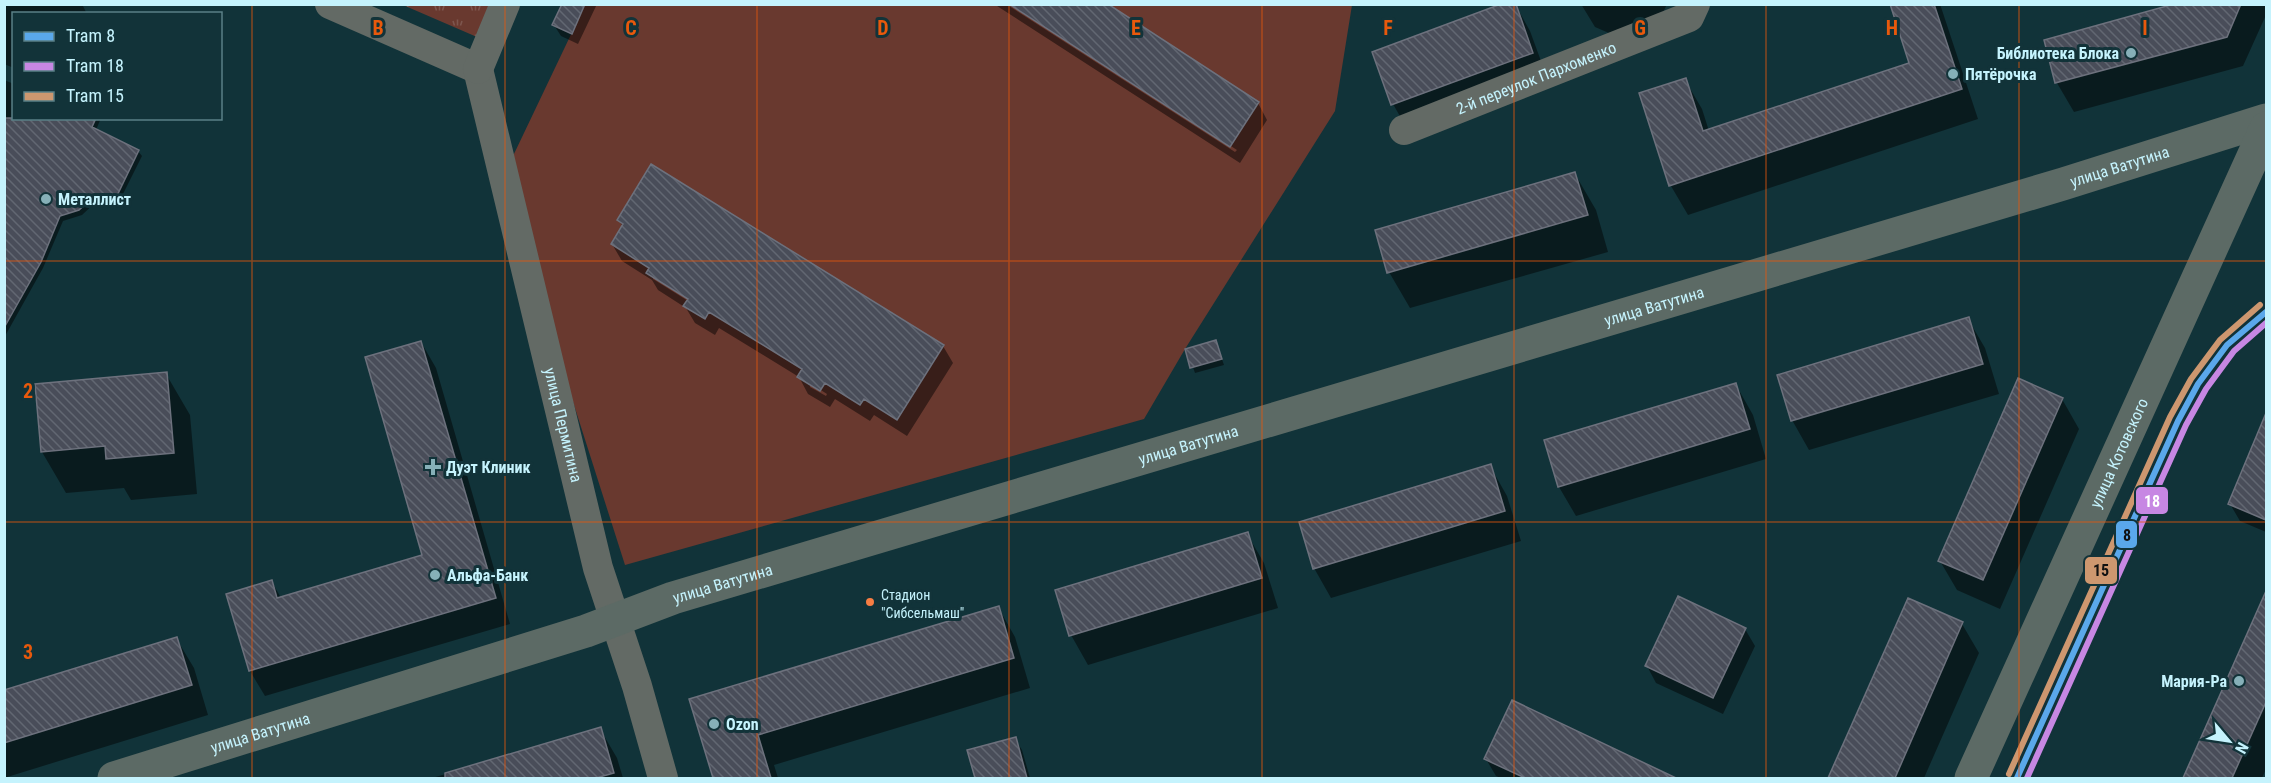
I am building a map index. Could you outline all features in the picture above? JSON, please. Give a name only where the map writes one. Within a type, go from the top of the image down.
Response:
[{"type":"main road","name":"улица Ватутина","points":[[114,778],[615,620],[672,598],[2063,184],[2266,120]]},
{"type":"main road","name":"улица Котовского","points":[[1971,778],[2266,128]]},
{"type":"street","points":[[330,4],[478,69],[505,4]]},
{"type":"street","name":"2-й переулок Пархоменко","points":[[1404,130],[1689,17],[1695,4]]},
{"type":"street","name":"улица Пермитина","points":[[478,69],[598,568],[637,686],[663,778]]},
{"type":"green space","points":[[403,5],[492,5],[477,37]]},
{"type":"green space","points":[[585,5],[1352,5],[1335,111],[1185,349],[1144,419],[625,565],[502,179]]},
{"type":"building","points":[[562,4],[585,4],[572,34],[552,25]]},
{"type":"building","points":[[1009,4],[1108,4],[1259,102],[1230,147]]},
{"type":"building","points":[[1501,4],[1516,4],[1533,53],[1391,105],[1372,52]]},
{"type":"building","points":[[1890,4],[1934,4],[1962,89],[1669,186],[1639,93],[1686,78],[1703,131],[1909,63]]},
{"type":"building","points":[[2174,4],[2241,4],[2227,37],[2055,83],[2044,40]]},
{"type":"building","name":"Металлист","points":[[4,118],[12,118],[12,120],[95,120],[92,127],[139,150],[113,204],[95,195],[79,210],[60,216],[41,262],[4,328]]},
{"type":"building","points":[[651,164],[944,345],[897,420],[864,399],[860,405],[825,383],[820,391],[797,377],[802,369],[709,312],[705,319],[683,306],[688,299],[646,273],[649,268],[611,244],[623,224],[617,220]]},
{"type":"building","points":[[1575,172],[1588,215],[1387,273],[1375,230]]},
{"type":"building","points":[[1969,317],[1983,364],[1791,421],[1777,375]]},
{"type":"building","points":[[1216,340],[1222,359],[1190,368],[1185,349]]},
{"type":"building","points":[[421,341],[496,598],[249,671],[226,594],[272,580],[277,598],[422,555],[365,357]]},
{"type":"building","points":[[167,372],[174,453],[106,459],[105,446],[41,452],[35,384]]},
{"type":"building","points":[[2018,378],[2063,398],[1983,580],[1938,561]]},
{"type":"building","points":[[1736,383],[1750,429],[1558,487],[1544,440]]},
{"type":"building","points":[[2266,413],[2266,520],[2228,504]]},
{"type":"building","points":[[1491,464],[1505,511],[1313,569],[1299,522]]},
{"type":"building","points":[[1248,532],[1262,578],[1069,636],[1055,590]]},
{"type":"building","points":[[2266,591],[2266,702],[2232,778],[2183,778]]},
{"type":"building","points":[[1678,596],[1746,628],[1713,698],[1645,666]]},
{"type":"building","points":[[1908,598],[1963,622],[1895,778],[1828,778]]},
{"type":"building","points":[[999,606],[1014,658],[758,735],[771,778],[713,778],[689,699]]},
{"type":"building","points":[[177,637],[192,685],[4,743],[4,690]]},
{"type":"building","points":[[1512,700],[1676,778],[1525,778],[1484,759]]},
{"type":"building","points":[[601,727],[614,773],[596,778],[445,778],[445,773]]},
{"type":"building","points":[[1016,737],[1027,778],[975,778],[967,750]]},
{"type":"tram line","name":"15","points":[[2009,774],[2170,417],[2191,379],[2220,340],[2260,305]]},
{"type":"tram line","name":"8","points":[[2017,778],[2178,421],[2198,384],[2227,345],[2266,312]]},
{"type":"tram line","name":"18","points":[[2027,778],[2186,425],[2206,389],[2234,351],[2266,323]]},
{"type":"place","name":"Библиотека Блока","points":[[2131,53]]},
{"type":"place","name":"Пятёрочка","points":[[1953,74]]},
{"type":"place","name":"Металлист","points":[[46,199]]},
{"type":"place","name":"Дуэт Клиник","points":[[433,467]]},
{"type":"place","name":"Альфа-Банк","points":[[435,575]]},
{"type":"place","name":"Стадион \"Сибсельмаш\"","points":[[870,602]]},
{"type":"place","name":"Мария-Ра","points":[[2239,681]]},
{"type":"place","name":"Ozon","points":[[714,724]]}]
